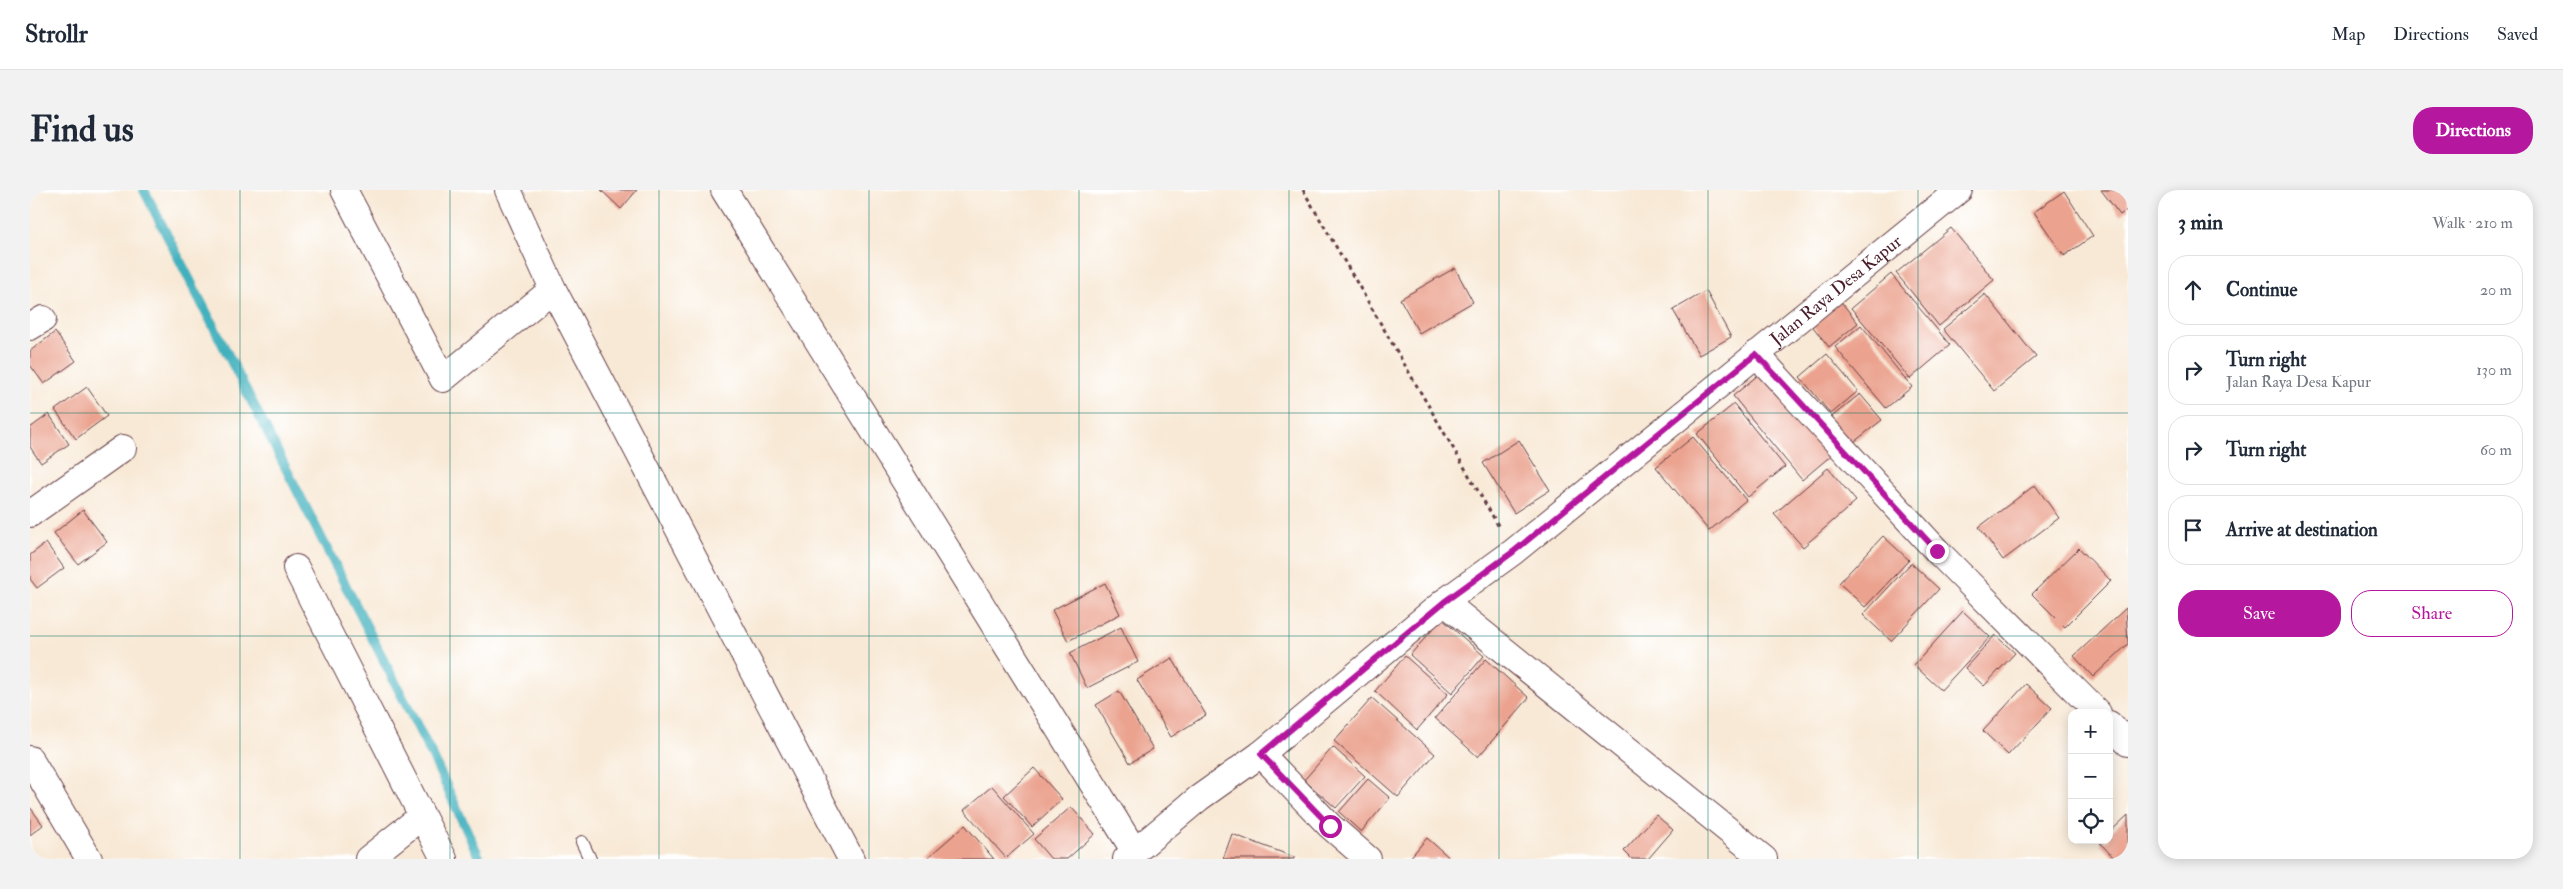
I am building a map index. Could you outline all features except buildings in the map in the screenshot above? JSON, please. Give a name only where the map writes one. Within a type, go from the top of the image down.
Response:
[{"type":"street","points":[[344,190],[443,379],[553,289]]},
{"type":"street","points":[[508,190],[553,289],[851,859]]},
{"type":"street","points":[[724,190],[1131,855]]},
{"type":"street","name":"Jalan Raya Desa Kapur","points":[[1131,855],[1199,798],[1261,754],[1444,602],[1513,552],[1959,190]]},
{"type":"street","points":[[1756,354],[1937,551],[2094,709]]},
{"type":"street","points":[[30,514],[123,448]]},
{"type":"street","points":[[296,568],[444,859]]},
{"type":"street","points":[[1444,602],[1764,859]]},
{"type":"street","points":[[2113,728],[2128,743]]},
{"type":"street","points":[[1261,754],[1330,826],[1368,859]]},
{"type":"street","points":[[30,758],[89,859]]},
{"type":"street","points":[[368,859],[422,816]]},
{"type":"lane","points":[[582,842],[590,859]]},
{"type":"path","points":[[1303,190],[1513,552]]},
{"type":"waterway","points":[[144,190],[432,755],[480,859]]},
{"type":"route","points":[[1330,826],[1261,754],[1444,602],[1513,552],[1756,354],[1937,551]]}]
